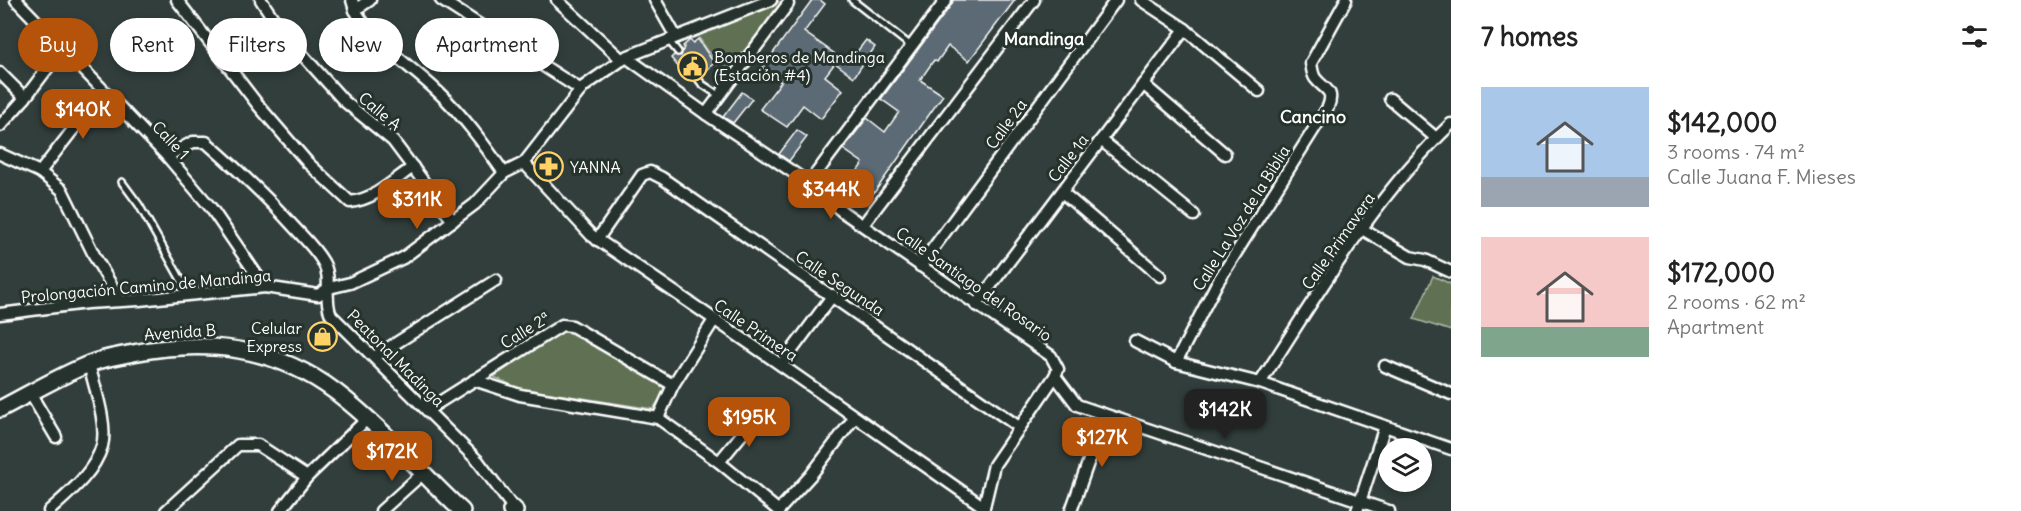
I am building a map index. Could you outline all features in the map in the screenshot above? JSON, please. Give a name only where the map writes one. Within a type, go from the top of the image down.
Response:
[{"type":"main road","name":"Avenida B","points":[[0,409],[89,364],[145,351],[184,346],[225,347],[267,356],[307,373],[336,392],[462,511]]},
{"type":"street","name":"Calle 1","points":[[16,0],[33,18]]},
{"type":"street","points":[[177,0],[258,105],[308,163],[350,202],[362,200],[377,193],[413,167]]},
{"type":"street","name":"Calle A","points":[[261,0],[282,32],[344,100],[393,141],[453,220]]},
{"type":"street","points":[[370,0],[353,5],[370,32],[437,91],[483,142],[504,173]]},
{"type":"street","points":[[441,0],[581,90]]},
{"type":"street","name":"Calle Santiago del Rosario","points":[[557,0],[624,58],[809,183],[920,266],[1052,356],[1058,369],[1055,376],[1077,405],[1359,506],[1389,511]]},
{"type":"street","points":[[655,0],[672,38]]},
{"type":"street","points":[[809,183],[946,0]]},
{"type":"street","points":[[863,225],[1034,0]]},
{"type":"street","name":"Calle 2a","points":[[920,266],[1116,0]]},
{"type":"street","points":[[1141,0],[1185,29],[1259,91]]},
{"type":"street","name":"Calle La Voz de la Biblia","points":[[1176,362],[1217,283],[1332,99],[1329,91],[1316,78],[1311,63],[1346,0]]},
{"type":"street","name":"Prolongación Camino de Mandinga","points":[[0,314],[265,287],[318,295],[329,288],[350,283],[403,258],[475,204],[504,173],[524,163],[581,90],[624,58],[766,1]]},
{"type":"street","points":[[706,114],[788,4]]},
{"type":"street","name":"Calle 1a","points":[[976,305],[1185,29]]},
{"type":"street","points":[[0,126],[45,72]]},
{"type":"street","name":"Calle 1","points":[[84,72],[166,156],[211,208],[265,287]]},
{"type":"street","points":[[0,73],[25,98]]},
{"type":"street","points":[[1143,84],[1225,154]]},
{"type":"street","points":[[40,172],[103,91]]},
{"type":"street","points":[[1390,99],[1436,138]]},
{"type":"street","name":"Calle Primavera","points":[[1260,383],[1362,229],[1436,138],[1451,124]]},
{"type":"street","points":[[1101,140],[1194,214]]},
{"type":"street","name":"Peatonal Madinga","points":[[166,156],[193,142],[206,142],[260,189],[323,262],[329,276],[328,308],[331,315],[478,461],[513,510]]},
{"type":"street","points":[[0,154],[40,172],[62,190],[96,259],[120,300]]},
{"type":"street","name":"Calle Primera","points":[[524,163],[584,230],[597,240],[781,365],[984,509]]},
{"type":"street","name":"Calle Segunda","points":[[597,240],[642,175],[650,172],[833,295],[1019,427]]},
{"type":"street","points":[[1062,192],[1160,276]]},
{"type":"street","points":[[1362,229],[1410,257],[1425,260],[1451,272]]},
{"type":"street","points":[[374,357],[496,280]]},
{"type":"street","points":[[781,365],[833,295]]},
{"type":"street","points":[[658,418],[672,386],[714,320]]},
{"type":"street","name":"Calle 2ª","points":[[427,410],[557,326],[568,324],[672,386]]},
{"type":"street","points":[[1135,341],[1176,362],[1260,383],[1451,449]]},
{"type":"street","points":[[49,511],[76,487],[94,464],[102,446],[103,429],[89,364]]},
{"type":"street","points":[[1385,366],[1451,394]]},
{"type":"street","points":[[984,509],[994,465],[1055,376]]},
{"type":"street","points":[[474,380],[520,395],[658,418],[719,462],[779,511],[811,475],[854,418]]},
{"type":"street","points":[[30,393],[56,437]]},
{"type":"street","points":[[1071,511],[1106,415]]},
{"type":"street","points":[[719,462],[758,416]]},
{"type":"street","points":[[280,511],[307,477],[367,419]]},
{"type":"street","points":[[1359,506],[1385,426]]},
{"type":"street","points":[[166,511],[238,445],[258,445],[307,477]]},
{"type":"street","points":[[381,511],[422,474]]},
{"type":"lane","points":[[852,0],[911,46]]},
{"type":"lane","points":[[672,38],[678,52]]},
{"type":"lane","points":[[687,64],[702,84],[720,96]]},
{"type":"lane","points":[[122,182],[139,205],[189,294]]},
{"type":"green space","points":[[787,0],[724,74],[695,32]]},
{"type":"green space","points":[[1433,276],[1451,284],[1451,331],[1414,319]]},
{"type":"green space","points":[[571,330],[667,388],[653,409],[518,388],[494,377],[559,332]]},
{"type":"building","points":[[812,0],[820,0],[825,4],[804,32],[848,63],[866,40],[875,47],[854,77],[835,63],[825,76],[843,90],[821,119],[803,105],[787,127],[760,109],[781,82],[762,68]]},
{"type":"building","points":[[953,0],[1015,0],[969,61],[948,46],[937,62],[934,60],[920,80],[943,95],[874,193],[852,179],[863,163],[843,149],[867,118],[885,132],[899,112],[881,99]]},
{"type":"building","points":[[698,39],[714,63],[705,72],[693,59],[691,61],[686,59],[680,69],[671,58],[674,55],[681,56],[683,46],[690,40],[693,43]]},
{"type":"building","points":[[742,92],[752,99],[733,123],[723,117]]},
{"type":"building","points":[[797,130],[807,137],[789,161],[779,154]]},
{"type":"place","name":"Bomberos de Mandinga (Estación #4)","points":[[693,66]]},
{"type":"place","name":"YANNA","points":[[549,167]]},
{"type":"place","name":"Celular Express","points":[[323,337]]},
{"type":"district","name":"Mandinga","points":[[1044,38]]},
{"type":"district","name":"Cancino","points":[[1313,116]]}]
